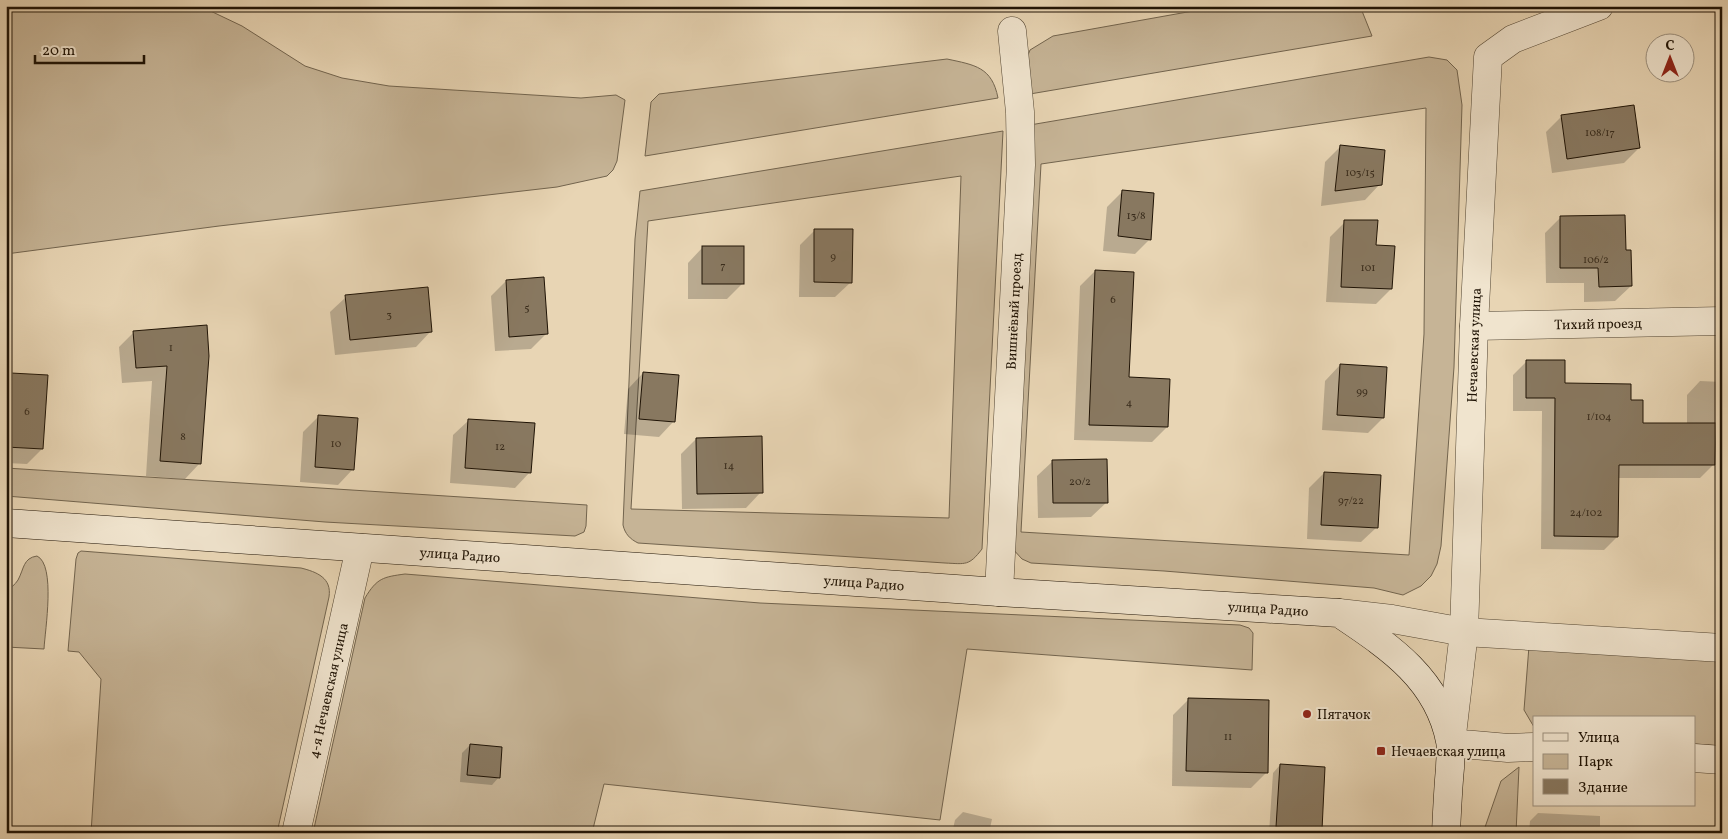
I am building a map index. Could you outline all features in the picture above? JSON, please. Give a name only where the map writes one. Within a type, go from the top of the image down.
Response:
[{"type":"street","name":"Нечаевская улица","points":[[1451,743],[1464,632],[1474,326],[1488,57],[1512,39],[1599,6]]},
{"type":"street","name":"Вишнёвый проезд","points":[[999,592],[1021,165],[1020,112],[1012,31]]},
{"type":"street","name":"Тихий проезд","points":[[1474,326],[1722,321]]},
{"type":"street","name":"улица Радио","points":[[6,524],[999,592],[1338,613],[1392,619],[1464,632],[1722,648]]},
{"type":"street","name":"4-я Нечаевская улица","points":[[296,833],[360,548]]},
{"type":"street","points":[[1338,613],[1379,640],[1408,663],[1425,683],[1443,717],[1451,743],[1446,833]]},
{"type":"street","points":[[1451,743],[1508,748],[1533,746]]},
{"type":"street","points":[[1696,758],[1722,760]]},
{"type":"green space","points":[[6,6],[200,6],[242,26],[305,66],[342,78],[389,86],[581,98],[616,95],[625,100],[617,161],[613,170],[607,176],[557,187],[219,226],[6,254]]},
{"type":"green space","points":[[1221,6],[1360,6],[1372,36],[1024,95],[1024,65],[1030,50],[1053,36]]},
{"type":"green space","points":[[1429,57],[1447,60],[1457,70],[1462,105],[1454,367],[1441,546],[1437,564],[1431,576],[1421,586],[1403,595],[1374,588],[1164,571],[1031,563],[1022,559],[1011,547],[1024,126]],"holes":[[[1426,108],[1424,334],[1409,555],[1021,532],[1041,164]]]},
{"type":"green space","points":[[947,59],[966,63],[981,69],[991,80],[998,98],[645,156],[651,102],[659,94]]},
{"type":"green space","points":[[1003,131],[982,549],[974,558],[966,563],[952,563],[638,543],[628,536],[623,525],[635,239],[640,191]],"holes":[[[961,176],[949,518],[631,509],[648,221]]]},
{"type":"green space","points":[[6,468],[587,505],[586,526],[584,532],[575,536],[325,522],[6,496]]},
{"type":"green space","points":[[81,551],[301,568],[318,574],[326,581],[329,597],[277,833],[91,833],[101,679],[79,652],[68,651],[76,559]]},
{"type":"green space","points":[[37,556],[43,562],[48,584],[44,649],[6,647],[6,592],[18,580],[26,562],[32,557]]},
{"type":"green space","points":[[405,574],[760,603],[1240,625],[1249,628],[1253,633],[1252,670],[967,649],[940,820],[604,784],[592,833],[313,833],[365,598],[377,582],[391,576]]},
{"type":"green space","points":[[1529,646],[1722,651],[1722,746],[1696,744],[1696,716],[1533,716],[1533,725],[1524,710]]},
{"type":"green space","points":[[1519,767],[1516,833],[1483,833],[1501,781]]},
{"type":"building","points":[[1634,105],[1640,148],[1567,159],[1561,115]]},
{"type":"building","points":[[1340,145],[1385,150],[1382,185],[1335,191]]},
{"type":"building","points":[[1122,190],[1154,193],[1151,240],[1118,236]]},
{"type":"building","points":[[1625,215],[1626,250],[1631,250],[1632,286],[1599,287],[1598,268],[1560,268],[1560,216]]},
{"type":"building","points":[[1344,220],[1378,220],[1376,245],[1395,246],[1392,289],[1341,287]]},
{"type":"building","points":[[814,229],[853,229],[852,283],[814,282]]},
{"type":"building","points":[[702,246],[744,246],[744,284],[702,284]]},
{"type":"building","points":[[1095,270],[1134,272],[1129,377],[1170,379],[1168,427],[1089,425]]},
{"type":"building","points":[[544,277],[548,334],[509,337],[506,280]]},
{"type":"building","points":[[428,287],[432,332],[350,340],[345,295]]},
{"type":"building","points":[[207,325],[209,356],[201,464],[160,461],[167,366],[136,368],[133,331]]},
{"type":"building","points":[[1526,360],[1565,360],[1565,383],[1631,384],[1631,400],[1643,400],[1643,423],[1716,423],[1715,465],[1619,465],[1618,537],[1554,536],[1555,398],[1526,398]]},
{"type":"building","points":[[1340,364],[1387,367],[1384,418],[1337,415]]},
{"type":"building","points":[[643,372],[679,375],[675,422],[639,419]]},
{"type":"building","points":[[11,373],[48,375],[43,449],[6,447]]},
{"type":"building","points":[[318,415],[358,418],[354,470],[315,467]]},
{"type":"building","points":[[468,419],[535,423],[531,473],[465,468]]},
{"type":"building","points":[[762,436],[763,493],[697,494],[696,438]]},
{"type":"building","points":[[1107,459],[1108,503],[1053,503],[1052,460]]},
{"type":"building","points":[[1324,472],[1381,475],[1378,528],[1321,525]]},
{"type":"building","points":[[1188,698],[1269,700],[1268,773],[1186,771]]},
{"type":"building","points":[[470,744],[502,747],[500,778],[467,775]]},
{"type":"building","points":[[1280,764],[1325,767],[1322,830],[1276,827]]},
{"type":"place","name":"Пятачок","points":[[1307,714]]},
{"type":"place","name":"Нечаевская улица","points":[[1381,751]]}]
